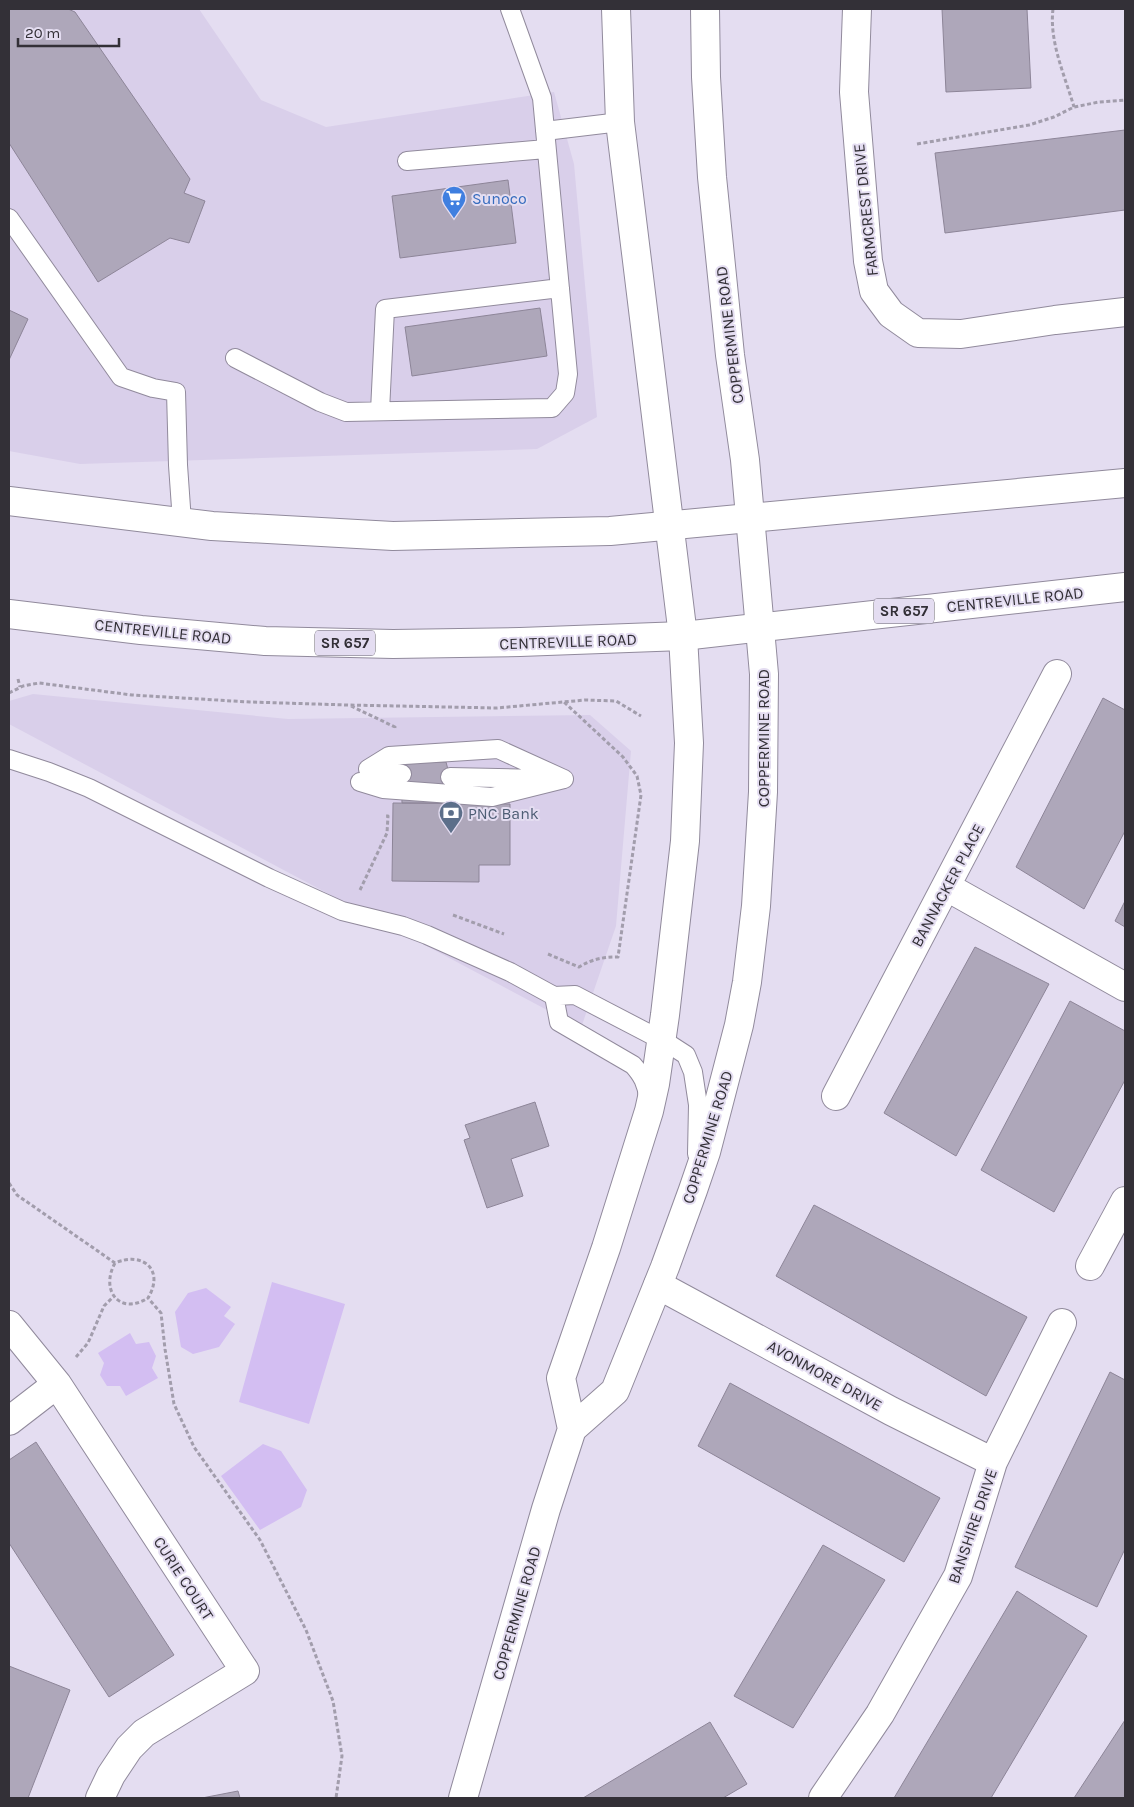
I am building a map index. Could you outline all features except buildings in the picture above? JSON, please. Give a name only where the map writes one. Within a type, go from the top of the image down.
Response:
[{"type":"street","points":[[572,1429],[561,1378],[606,1248],[649,1111],[661,1040],[685,841],[689,743],[683,636],[620,122],[616,9]]},
{"type":"street","name":"COPPERMINE ROAD","points":[[463,1798],[546,1509],[572,1429],[615,1391],[658,1285],[706,1152],[739,1025],[747,982],[762,831],[765,716],[761,628],[751,518],[730,355],[712,177],[706,76],[705,9]]},
{"type":"street","name":"FARMCREST DRIVE","points":[[857,9],[854,92],[868,261],[874,291],[891,314],[918,333],[961,334],[1125,312]]},
{"type":"street","points":[[9,501],[212,526],[393,536],[584,532],[1125,483]]},
{"type":"street","name":"CENTREVILLE ROAD","points":[[9,614],[141,630],[265,641],[393,644],[530,642],[683,636],[1125,587]]},
{"type":"street","name":"BANNACKER PLACE","points":[[836,1096],[1057,674]]},
{"type":"street","points":[[947,887],[1125,987]]},
{"type":"street","points":[[1090,1266],[1125,1202]]},
{"type":"street","name":"AVONMORE DRIVE","points":[[658,1285],[891,1411],[994,1462]]},
{"type":"street","name":"BANSHIRE DRIVE","points":[[823,1798],[880,1714],[958,1576],[994,1462],[1062,1323]]},
{"type":"street","name":"CURIE COURT","points":[[9,1325],[54,1381],[244,1671],[144,1733],[129,1748],[111,1775],[100,1798]]},
{"type":"street","points":[[9,1421],[54,1381]]},
{"type":"lane","points":[[235,358],[320,402],[346,412],[552,408],[565,393],[568,374],[542,98],[510,9]]},
{"type":"lane","points":[[545,131],[620,122]]},
{"type":"lane","points":[[407,161],[546,149]]},
{"type":"lane","points":[[9,218],[121,376],[153,388],[176,392],[182,522]]},
{"type":"lane","points":[[380,412],[385,309],[560,288]]},
{"type":"lane","points":[[364,775],[389,756],[498,750],[564,779]]},
{"type":"lane","points":[[9,759],[89,788],[269,878],[342,911],[403,926],[426,935],[510,972],[554,996],[575,995],[661,1040],[686,1056],[693,1072],[698,1105],[697,1157],[693,1190]]},
{"type":"lane","points":[[364,775],[402,774]]},
{"type":"lane","points":[[364,775],[383,789],[492,797],[564,779]]},
{"type":"lane","points":[[450,777],[564,779]]},
{"type":"lane","points":[[554,996],[560,1022],[626,1060],[640,1073],[647,1091],[649,1111]]},
{"type":"path","points":[[1053,9],[1051,22],[1057,52],[1074,107]]},
{"type":"path","points":[[917,144],[1029,125],[1054,117],[1074,107],[1099,102],[1125,100]]},
{"type":"path","points":[[18,680],[20,687]]},
{"type":"path","points":[[9,693],[20,687],[39,683],[132,695],[250,702],[497,708],[563,702],[616,701],[641,716]]},
{"type":"path","points":[[548,954],[579,967],[590,960],[618,956],[641,795],[637,776],[623,757],[563,702]]},
{"type":"path","points":[[348,705],[395,726],[389,756]]},
{"type":"path","points":[[368,891],[360,890],[387,833],[388,816],[380,813],[383,789]]},
{"type":"path","points":[[444,912],[504,934]]},
{"type":"path","points":[[9,1184],[17,1195],[114,1263]]},
{"type":"path","points":[[125,1258],[137,1259],[148,1264],[156,1277],[154,1289],[148,1298],[140,1304],[126,1305],[113,1297],[108,1285],[110,1271],[114,1263],[125,1258]]},
{"type":"path","points":[[54,1381],[88,1343],[104,1306],[113,1297]]},
{"type":"path","points":[[148,1298],[161,1313],[174,1404],[194,1447],[260,1540],[306,1630],[333,1701],[342,1756],[336,1798]]},
{"type":"shaded area","points":[[9,9],[199,9],[261,100],[326,127],[554,92],[574,164],[597,417],[537,449],[80,464],[9,451]]},
{"type":"shaded area","points":[[33,694],[288,719],[590,715],[631,751],[616,926],[581,1028],[9,724],[9,701]]},
{"type":"shaded area","points":[[272,1282],[345,1304],[309,1424],[239,1402]]},
{"type":"shaded area","points":[[206,1288],[231,1307],[224,1316],[235,1324],[219,1347],[193,1354],[181,1347],[175,1312],[188,1293]]},
{"type":"shaded area","points":[[130,1333],[136,1344],[149,1342],[156,1356],[152,1368],[158,1378],[126,1396],[120,1386],[107,1386],[100,1375],[104,1363],[98,1353]]},
{"type":"shaded area","points":[[263,1444],[281,1451],[307,1490],[301,1507],[260,1530],[221,1476]]},
{"type":"place","name":"Sunoco","points":[[454,219]]},
{"type":"place","name":"PNC Bank","points":[[451,834]]}]
